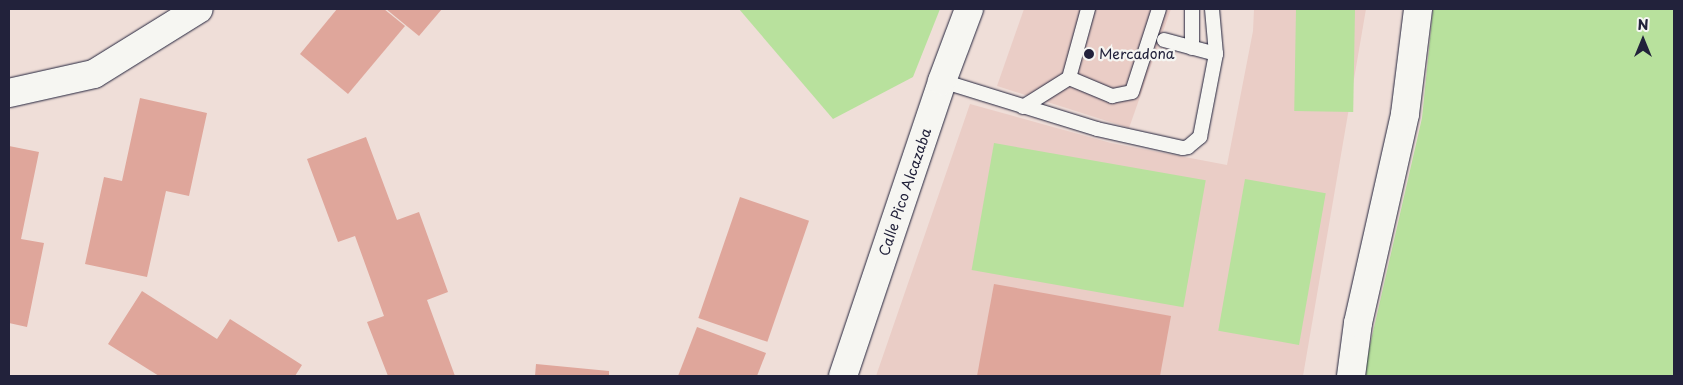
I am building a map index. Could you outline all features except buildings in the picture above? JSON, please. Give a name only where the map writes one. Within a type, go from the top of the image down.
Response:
[{"type":"street","points":[[9,93],[94,74],[199,9]]},
{"type":"street","name":"Calle Pico Alcazaba","points":[[843,376],[942,81],[969,9]]},
{"type":"street","points":[[1351,376],[1358,323],[1405,114],[1418,9]]},
{"type":"lane","points":[[1023,107],[1069,78],[1088,9]]},
{"type":"lane","points":[[1069,78],[1112,96],[1132,92],[1159,9]]},
{"type":"lane","points":[[1192,9],[1192,48]]},
{"type":"lane","points":[[942,81],[1097,129],[1183,148],[1188,147],[1200,137],[1216,54],[1212,9]]},
{"type":"lane","points":[[1164,40],[1216,54]]},
{"type":"shaded area","name":"Mercadona","points":[[1024,9],[1171,9],[1129,128],[997,86]]},
{"type":"shaded area","points":[[1254,9],[1366,9],[1303,376],[876,376],[970,104],[1111,143],[1227,165],[1253,31]]},
{"type":"green space","points":[[739,9],[940,9],[913,77],[833,119]]},
{"type":"green space","points":[[1296,9],[1355,10],[1353,112],[1294,111]]},
{"type":"green space","points":[[1433,9],[1674,9],[1674,376],[1366,376],[1367,358],[1422,118]]},
{"type":"green space","points":[[994,143],[1206,180],[1183,307],[972,270]]},
{"type":"green space","points":[[1245,179],[1326,193],[1299,345],[1218,331]]},
{"type":"place","name":"Mercadona","points":[[1089,54]]}]
